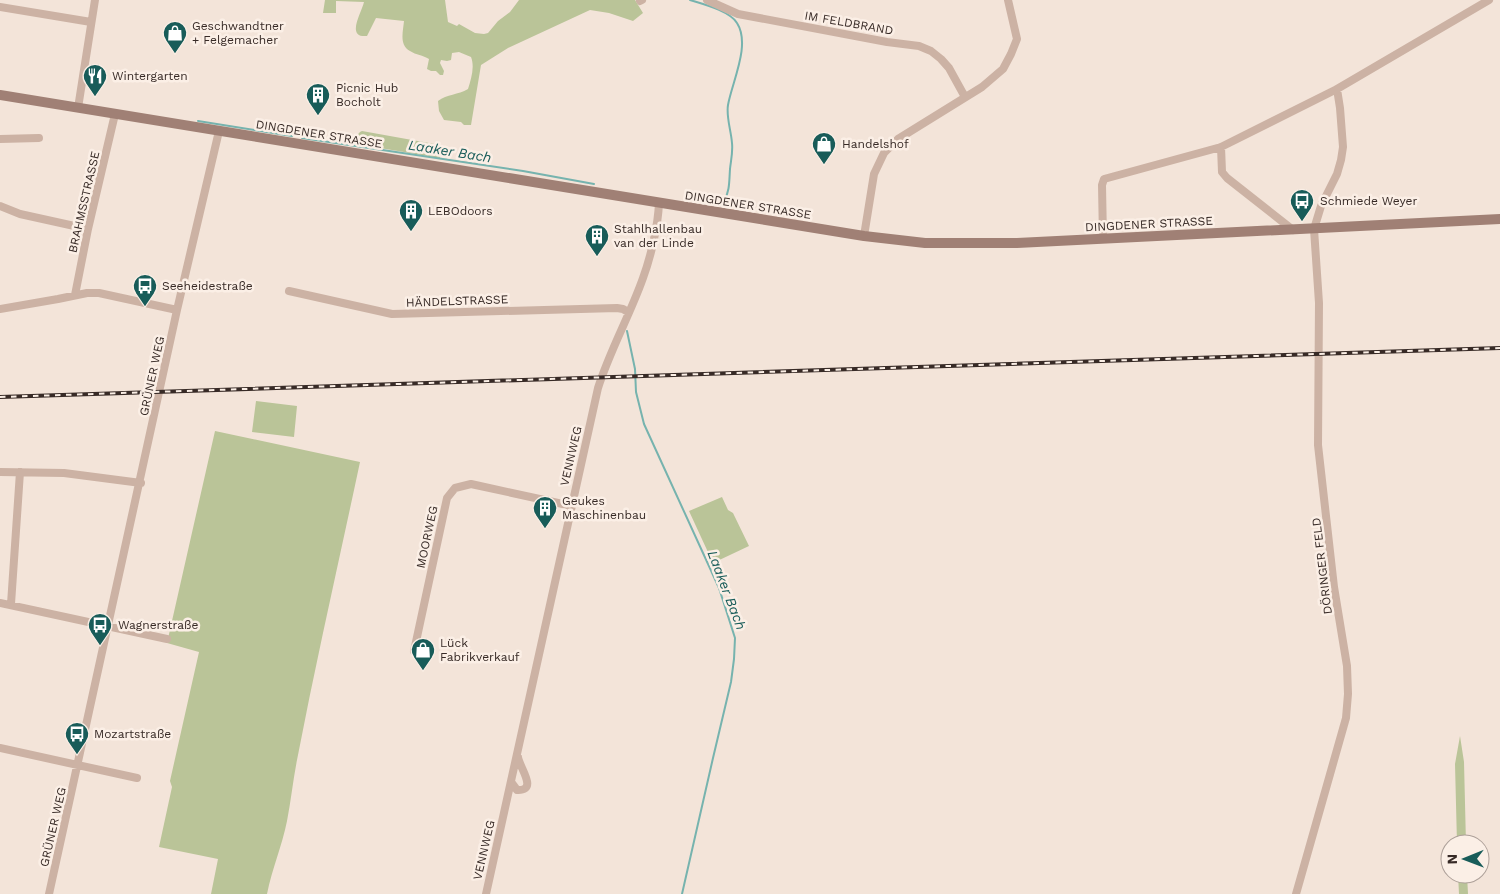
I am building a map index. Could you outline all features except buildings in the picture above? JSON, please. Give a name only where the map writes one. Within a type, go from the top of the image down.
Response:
[{"type":"main road","name":"DINGDENER STRASSE","points":[[0,96],[864,236],[912,242],[939,244],[1103,240],[1500,219]]},
{"type":"street","points":[[78,108],[95,0]]},
{"type":"street","name":"IM FELDBRAND","points":[[707,0],[738,14],[918,46],[931,51],[941,59],[949,68],[966,97]]},
{"type":"street","points":[[864,236],[874,174],[884,153],[898,139],[982,87],[1003,69],[1012,54],[1016,39],[1008,0]]},
{"type":"street","points":[[1103,240],[1102,185],[1104,179],[1221,147],[1337,89],[1490,0]]},
{"type":"street","points":[[0,7],[91,22]]},
{"type":"street","points":[[1314,229],[1321,206],[1337,174],[1341,160],[1343,147],[1337,89]]},
{"type":"street","name":"BRAHMSSTRASSE","points":[[76,295],[88,229],[115,114]]},
{"type":"street","name":"GRÜNER WEG","points":[[49,894],[141,483],[177,310],[219,131]]},
{"type":"street","points":[[0,139],[38,138]]},
{"type":"street","points":[[1221,147],[1222,172],[1227,178],[1293,230]]},
{"type":"street","name":"VENNWEG","points":[[486,894],[600,382],[642,282],[659,203]]},
{"type":"street","points":[[0,206],[20,214],[88,229]]},
{"type":"street","name":"DÖRINGER FELD","points":[[1296,894],[1346,718],[1348,694],[1347,666],[1334,587],[1318,445],[1319,303],[1314,229]]},
{"type":"street","name":"HÄNDELSTRASSE","points":[[289,291],[392,314],[618,308],[628,312]]},
{"type":"street","points":[[0,309],[87,293],[99,293],[177,310]]},
{"type":"street","points":[[0,472],[64,473],[141,483]]},
{"type":"street","points":[[11,604],[20,472]]},
{"type":"street","name":"MOORWEG","points":[[414,651],[447,498],[456,488],[471,484],[572,506]]},
{"type":"street","points":[[0,603],[167,639]]},
{"type":"street","points":[[0,748],[137,778]]},
{"type":"street","name":"VENNWEG","points":[[510,782],[517,790],[521,790],[528,781],[519,764],[518,750]]},
{"type":"green space","points":[[325,0],[445,0],[448,22],[457,26],[459,24],[475,33],[484,34],[488,33],[498,21],[510,12],[519,0],[635,0],[643,13],[633,21],[609,13],[590,10],[508,48],[481,65],[471,125],[464,125],[461,122],[444,120],[439,111],[438,101],[468,89],[473,69],[471,57],[459,52],[452,53],[451,60],[441,60],[440,63],[444,71],[443,75],[440,75],[436,71],[427,69],[429,59],[412,52],[404,45],[402,38],[404,21],[376,18],[367,36],[360,36],[357,33],[356,23],[364,2],[336,1],[336,13],[323,13]]},
{"type":"green space","points":[[362,131],[440,145],[440,158],[350,143]]},
{"type":"green space","points":[[256,401],[297,406],[294,437],[252,432]]},
{"type":"green space","points":[[215,431],[360,462],[304,723],[287,821],[267,894],[211,894],[218,859],[159,847],[172,787],[170,781],[199,652],[167,643]]},
{"type":"green space","points":[[722,497],[728,510],[733,513],[749,546],[713,563],[689,511]]},
{"type":"green space","points":[[1460,736],[1464,762],[1466,834],[1457,834],[1455,764]]},
{"type":"green space","points":[[1458,884],[1468,884],[1468,894],[1459,894]]},
{"type":"waterway","points":[[687,197],[724,202],[726,197],[729,186],[732,150],[728,105],[739,64],[742,42],[741,32],[734,19],[716,8],[690,0]]},
{"type":"waterway","name":"Laaker Bach","points":[[198,121],[292,136]]},
{"type":"waterway","name":"Laaker Bach","points":[[302,138],[523,171],[594,184]]},
{"type":"waterway","name":"Laaker Bach","points":[[627,331],[635,369],[636,392],[644,424],[719,588],[735,638],[731,682],[682,894]]},
{"type":"railway","points":[[0,397],[1500,348]]},
{"type":"place","name":"Geschwandtner + Felgemacher","points":[[175,54]]},
{"type":"place","name":"Wintergarten","points":[[95,97]]},
{"type":"place","name":"Picnic Hub Bocholt","points":[[318,116]]},
{"type":"place","name":"Handelshof","points":[[824,165]]},
{"type":"place","name":"Schmiede Weyer","points":[[1302,222]]},
{"type":"place","name":"LEBOdoors","points":[[411,232]]},
{"type":"place","name":"Stahlhallenbau van der Linde","points":[[597,257]]},
{"type":"place","name":"Seeheidestraße","points":[[145,307]]},
{"type":"place","name":"Geukes Maschinenbau","points":[[545,529]]},
{"type":"place","name":"Wagnerstraße","points":[[100,646]]},
{"type":"place","name":"Lück Fabrikverkauf","points":[[423,671]]},
{"type":"place","name":"Mozartstraße","points":[[77,755]]}]
